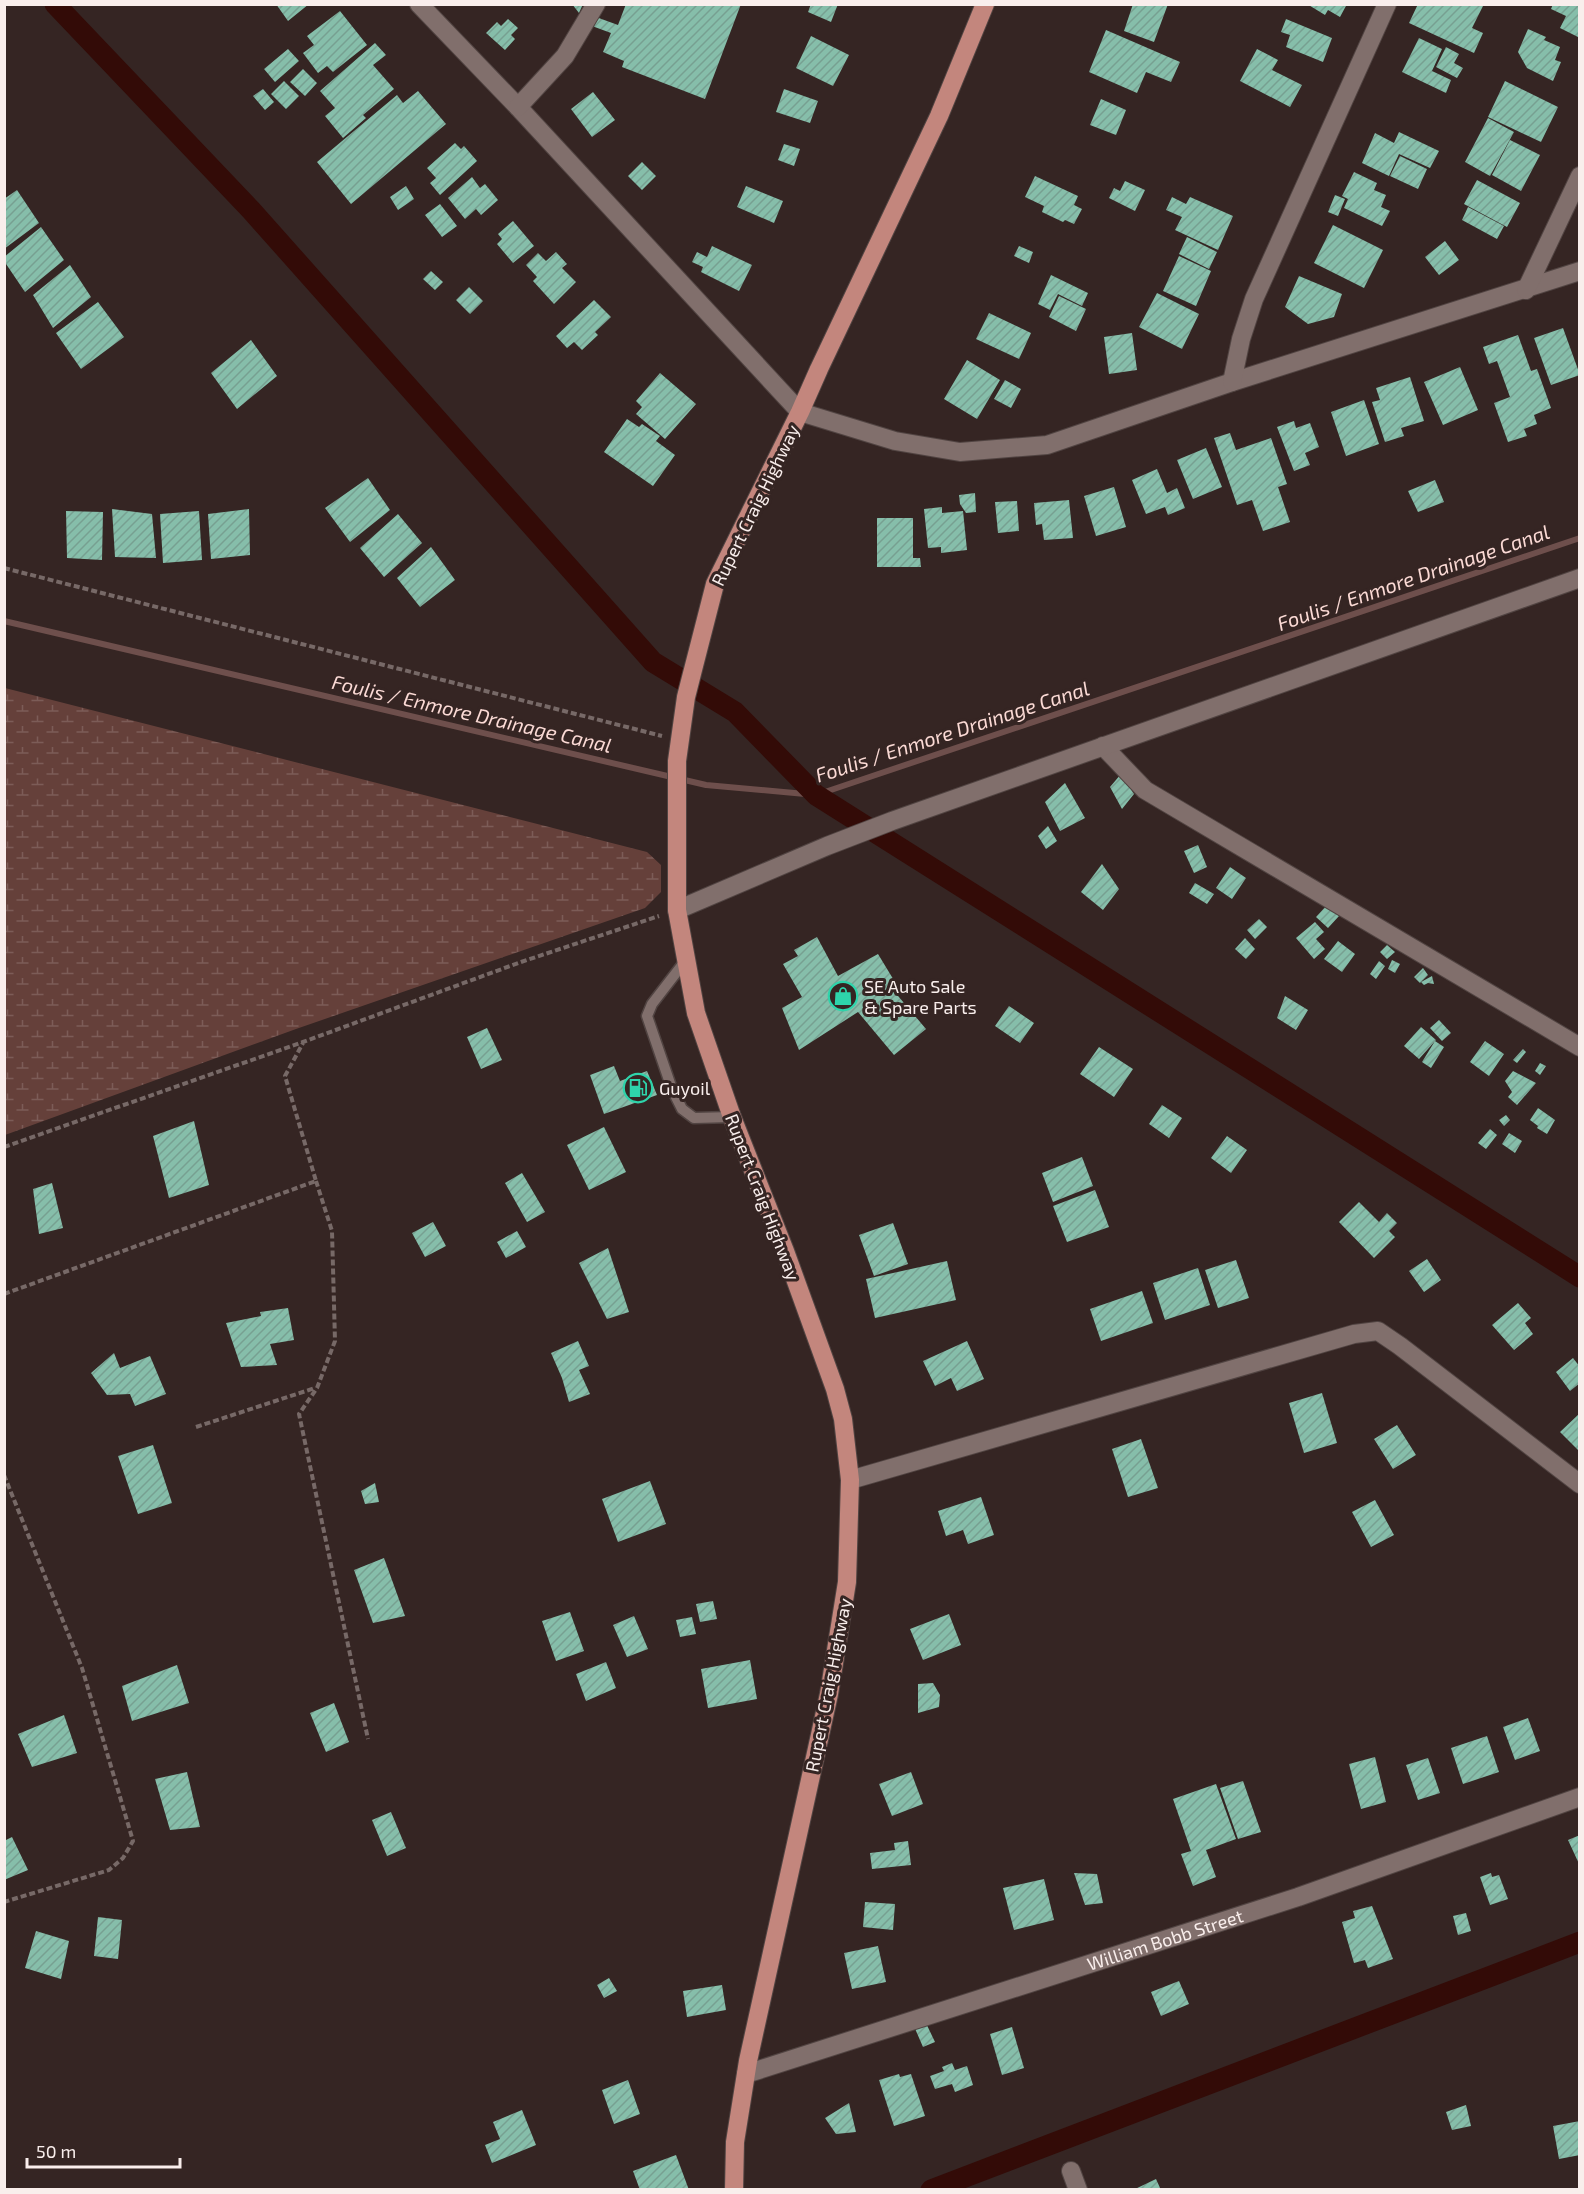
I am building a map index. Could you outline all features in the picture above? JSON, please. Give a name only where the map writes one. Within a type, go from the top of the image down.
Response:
[{"type":"main road","name":"Rupert Craig Highway","points":[[734,2190],[735,2142],[746,2074],[829,1694],[847,1582],[850,1480],[843,1419],[836,1389],[732,1117],[696,1013],[677,910],[677,761],[686,697],[715,584],[800,412],[939,116],[985,4]]},
{"type":"street","points":[[419,4],[518,107],[800,412],[895,441],[960,452],[1047,445],[1232,382],[1580,271]]},
{"type":"street","points":[[518,107],[566,56],[596,4]]},
{"type":"street","points":[[1232,382],[1241,339],[1254,299],[1387,4]]},
{"type":"street","points":[[1526,290],[1580,176]]},
{"type":"street","points":[[677,910],[892,821],[1580,578]]},
{"type":"street","points":[[1103,746],[1145,790],[1580,1047]]},
{"type":"street","points":[[850,1480],[1354,1334],[1378,1331],[1580,1484]]},
{"type":"street","name":"William Bobb Street","points":[[746,2074],[1298,1897],[1580,1797]]},
{"type":"street","points":[[1071,2171],[1078,2190]]},
{"type":"lane","points":[[686,960],[652,1004],[647,1016],[672,1089],[682,1109],[694,1118],[732,1117]]},
{"type":"path","points":[[4,568],[680,740]]},
{"type":"path","points":[[4,1147],[303,1042],[521,962],[677,910]]},
{"type":"path","points":[[303,1042],[285,1076],[332,1231],[335,1341],[317,1388],[299,1414],[368,1739]]},
{"type":"path","points":[[4,1294],[316,1181]]},
{"type":"path","points":[[196,1427],[317,1388]]},
{"type":"path","points":[[4,1475],[6,1486],[82,1668],[133,1841],[123,1858],[109,1870],[4,1902]]},
{"type":"green space","points":[[5,688],[647,852],[661,865],[661,892],[645,908],[296,1029],[5,1135]]},
{"type":"building","points":[[276,4],[309,4],[288,21]]},
{"type":"building","points":[[572,4],[583,4],[579,13]]},
{"type":"building","points":[[626,4],[741,4],[705,99],[622,67],[624,61],[603,52],[611,33],[592,26],[596,17],[618,25]]},
{"type":"building","points":[[811,4],[838,4],[831,22],[808,12]]},
{"type":"building","points":[[1133,4],[1168,4],[1154,42],[1124,31]]},
{"type":"building","points":[[1307,4],[1347,4],[1340,17],[1328,10],[1325,15]]},
{"type":"building","points":[[1418,4],[1483,6],[1472,28],[1483,33],[1474,53],[1409,23]]},
{"type":"building","points":[[1553,4],[1580,4],[1580,38],[1560,28],[1566,16],[1551,9]]},
{"type":"building","points":[[340,11],[367,45],[333,72],[327,66],[318,73],[303,53],[314,45],[307,36]]},
{"type":"building","points":[[508,19],[518,28],[511,35],[515,39],[505,50],[486,33],[497,22],[501,26]]},
{"type":"building","points":[[1286,19],[1332,38],[1323,62],[1286,47],[1290,35],[1281,32]]},
{"type":"building","points":[[1528,29],[1546,37],[1544,40],[1560,47],[1555,60],[1561,62],[1553,81],[1527,68],[1518,52]]},
{"type":"building","points":[[1106,30],[1180,62],[1171,82],[1146,72],[1137,93],[1089,72]]},
{"type":"building","points":[[811,36],[849,55],[833,86],[796,68]]},
{"type":"building","points":[[1419,38],[1442,49],[1432,71],[1451,80],[1446,93],[1402,72]]},
{"type":"building","points":[[375,43],[386,55],[373,65],[394,89],[363,115],[366,118],[343,138],[325,116],[335,108],[320,91]]},
{"type":"building","points":[[1446,47],[1459,54],[1454,63],[1463,68],[1457,78],[1436,67]]},
{"type":"building","points":[[288,49],[299,61],[275,82],[264,69]]},
{"type":"building","points":[[1257,49],[1278,60],[1272,70],[1302,85],[1290,107],[1240,81]]},
{"type":"building","points":[[303,69],[317,83],[305,96],[290,82]]},
{"type":"building","points":[[284,81],[299,96],[286,109],[271,94]]},
{"type":"building","points":[[1505,81],[1558,107],[1541,142],[1488,117]]},
{"type":"building","points":[[263,89],[274,102],[265,110],[253,96]]},
{"type":"building","points":[[784,89],[818,101],[810,123],[776,112]]},
{"type":"building","points":[[418,91],[446,124],[351,204],[317,162],[397,95],[403,103]]},
{"type":"building","points":[[593,92],[615,120],[592,137],[571,109]]},
{"type":"building","points":[[1101,99],[1126,110],[1116,135],[1090,125]]},
{"type":"building","points":[[1488,118],[1514,132],[1490,176],[1465,162]]},
{"type":"building","points":[[1399,132],[1439,151],[1430,168],[1399,154],[1389,176],[1362,163],[1375,133],[1394,143]]},
{"type":"building","points":[[1510,140],[1540,155],[1521,191],[1492,175]]},
{"type":"building","points":[[455,143],[461,149],[464,146],[477,161],[440,195],[430,183],[436,178],[427,168]]},
{"type":"building","points":[[784,144],[800,149],[794,166],[778,160]]},
{"type":"building","points":[[1400,156],[1427,169],[1418,189],[1390,176]]},
{"type":"building","points":[[642,162],[656,176],[642,190],[628,176]]},
{"type":"building","points":[[1354,172],[1377,183],[1374,190],[1386,195],[1381,207],[1390,211],[1382,226],[1344,208],[1348,199],[1342,196]]},
{"type":"building","points":[[1035,176],[1078,196],[1074,205],[1082,209],[1074,224],[1065,220],[1063,222],[1042,212],[1044,206],[1025,197]]},
{"type":"building","points":[[472,177],[480,188],[485,184],[498,200],[481,215],[476,209],[465,219],[448,198]]},
{"type":"building","points":[[1477,180],[1520,203],[1507,227],[1464,204]]},
{"type":"building","points":[[1125,181],[1145,190],[1135,211],[1109,198],[1114,188],[1120,191]]},
{"type":"building","points":[[406,186],[414,199],[398,210],[390,197]]},
{"type":"building","points":[[746,186],[783,201],[774,223],[737,207]]},
{"type":"building","points":[[17,190],[39,223],[4,249],[4,199]]},
{"type":"building","points":[[1335,195],[1345,199],[1338,216],[1328,212]]},
{"type":"building","points":[[1172,197],[1186,204],[1190,197],[1233,216],[1218,250],[1175,230],[1182,217],[1166,210]]},
{"type":"building","points":[[440,204],[457,226],[442,237],[425,215]]},
{"type":"building","points":[[1468,207],[1504,226],[1497,239],[1462,220]]},
{"type":"building","points":[[513,221],[534,246],[513,263],[497,244],[502,239],[498,234]]},
{"type":"building","points":[[1333,225],[1383,250],[1364,288],[1314,263]]},
{"type":"building","points":[[41,227],[64,260],[25,292],[4,261],[4,257]]},
{"type":"building","points":[[1187,237],[1217,252],[1209,269],[1179,254]]},
{"type":"building","points":[[1445,241],[1459,260],[1439,275],[1425,257]]},
{"type":"building","points":[[712,246],[752,265],[739,291],[701,272],[703,267],[692,262],[697,252],[707,257]]},
{"type":"building","points":[[1019,246],[1033,252],[1029,263],[1014,256]]},
{"type":"building","points":[[556,252],[567,264],[562,268],[576,282],[554,304],[533,281],[537,277],[526,265],[538,253],[546,261]]},
{"type":"building","points":[[1179,256],[1211,271],[1196,306],[1163,291]]},
{"type":"building","points":[[70,265],[91,297],[53,328],[33,295]]},
{"type":"building","points":[[431,271],[443,282],[435,290],[423,279]]},
{"type":"building","points":[[1051,275],[1088,293],[1082,306],[1058,294],[1050,310],[1038,304]]},
{"type":"building","points":[[1299,276],[1342,294],[1334,317],[1308,324],[1285,307]]},
{"type":"building","points":[[469,287],[483,301],[470,314],[456,300]]},
{"type":"building","points":[[1157,293],[1199,314],[1182,349],[1139,327]]},
{"type":"building","points":[[1059,296],[1086,309],[1076,331],[1049,317]]},
{"type":"building","points":[[594,300],[611,317],[595,332],[598,335],[582,350],[574,342],[567,348],[556,336]]},
{"type":"building","points":[[98,302],[124,337],[81,369],[56,333]]},
{"type":"building","points":[[989,313],[1031,333],[1019,359],[976,339]]},
{"type":"building","points":[[1563,328],[1580,375],[1551,385],[1534,338]]},
{"type":"building","points":[[1132,333],[1137,370],[1109,374],[1104,337]]},
{"type":"building","points":[[1518,335],[1531,371],[1537,369],[1551,408],[1534,415],[1537,424],[1524,429],[1527,436],[1508,442],[1494,403],[1510,397],[1497,361],[1489,364],[1483,347]]},
{"type":"building","points":[[251,340],[277,376],[237,409],[211,373]]},
{"type":"building","points":[[967,360],[1000,380],[977,419],[944,399]]},
{"type":"building","points":[[1460,367],[1478,410],[1443,425],[1424,382]]},
{"type":"building","points":[[660,373],[696,404],[665,439],[636,414],[642,407],[636,401]]},
{"type":"building","points":[[1410,377],[1424,421],[1401,428],[1404,436],[1385,442],[1372,402],[1380,400],[1376,388]]},
{"type":"building","points":[[1005,380],[1021,389],[1011,408],[994,399]]},
{"type":"building","points":[[1364,400],[1379,444],[1346,456],[1331,412]]},
{"type":"building","points":[[627,419],[639,427],[642,424],[660,436],[656,441],[675,455],[653,486],[604,452]]},
{"type":"building","points":[[1294,421],[1296,428],[1310,423],[1319,447],[1305,453],[1310,465],[1294,471],[1277,427]]},
{"type":"building","points":[[1230,433],[1236,450],[1271,438],[1287,484],[1278,487],[1290,522],[1263,531],[1252,500],[1237,505],[1214,438]]},
{"type":"building","points":[[1206,448],[1222,487],[1193,499],[1177,460]]},
{"type":"building","points":[[1157,469],[1167,493],[1177,488],[1185,508],[1168,515],[1165,507],[1146,514],[1132,480]]},
{"type":"building","points":[[368,478],[390,510],[350,542],[325,508]]},
{"type":"building","points":[[1435,480],[1444,502],[1418,512],[1408,491]]},
{"type":"building","points":[[1114,487],[1126,527],[1096,536],[1084,496]]},
{"type":"building","points":[[975,493],[976,512],[966,513],[960,504],[959,495]]},
{"type":"building","points":[[1069,500],[1073,538],[1044,540],[1042,524],[1036,525],[1034,503]]},
{"type":"building","points":[[1017,501],[1019,531],[998,533],[995,502]]},
{"type":"building","points":[[942,507],[942,513],[963,511],[967,550],[941,553],[941,547],[928,548],[924,509]]},
{"type":"building","points":[[112,509],[152,514],[156,558],[115,557]]},
{"type":"building","points":[[249,509],[250,555],[211,559],[208,514]]},
{"type":"building","points":[[66,511],[103,512],[102,560],[67,558]]},
{"type":"building","points":[[199,511],[202,560],[163,563],[160,514]]},
{"type":"building","points":[[398,514],[422,543],[384,577],[360,548]]},
{"type":"building","points":[[877,518],[913,518],[913,558],[920,558],[921,567],[877,567]]},
{"type":"building","points":[[431,547],[455,580],[420,607],[397,578]]},
{"type":"building","points":[[1121,774],[1134,794],[1122,809],[1110,787]]},
{"type":"building","points":[[1065,783],[1085,818],[1060,831],[1045,802]]},
{"type":"building","points":[[1048,826],[1057,841],[1046,849],[1038,836]]},
{"type":"building","points":[[1198,845],[1207,867],[1194,873],[1184,851]]},
{"type":"building","points":[[1102,864],[1119,889],[1103,910],[1081,892]]},
{"type":"building","points":[[1230,867],[1246,878],[1232,899],[1216,888]]},
{"type":"building","points":[[1195,883],[1214,894],[1207,904],[1189,893]]},
{"type":"building","points":[[1327,905],[1339,916],[1328,928],[1316,917]]},
{"type":"building","points":[[1259,919],[1267,927],[1255,939],[1247,930]]},
{"type":"building","points":[[1315,922],[1324,932],[1316,939],[1325,949],[1314,959],[1296,938]]},
{"type":"building","points":[[817,937],[838,976],[878,954],[898,987],[893,990],[926,1029],[894,1055],[858,1012],[799,1050],[782,1008],[802,997],[783,964],[798,956],[794,950]]},
{"type":"building","points":[[1245,938],[1255,949],[1246,959],[1235,949]]},
{"type":"building","points":[[1338,941],[1355,954],[1342,972],[1324,959]]},
{"type":"building","points":[[1387,945],[1395,952],[1387,959],[1380,952]]},
{"type":"building","points":[[1392,960],[1400,964],[1395,973],[1388,969]]},
{"type":"building","points":[[1379,961],[1385,966],[1376,979],[1370,974]]},
{"type":"building","points":[[1423,968],[1428,975],[1420,983],[1414,977]]},
{"type":"building","points":[[1432,976],[1434,984],[1424,985],[1421,982]]},
{"type":"building","points":[[1285,996],[1308,1010],[1296,1030],[1277,1018]]},
{"type":"building","points":[[1009,1006],[1034,1023],[1020,1043],[995,1026]]},
{"type":"building","points":[[1439,1020],[1451,1033],[1442,1041],[1430,1028]]},
{"type":"building","points":[[1421,1027],[1436,1040],[1419,1059],[1404,1046]]},
{"type":"building","points":[[487,1028],[502,1060],[481,1069],[467,1037]]},
{"type":"building","points":[[1435,1041],[1444,1047],[1431,1068],[1422,1062]]},
{"type":"building","points":[[1485,1041],[1504,1054],[1489,1076],[1470,1062]]},
{"type":"building","points":[[1099,1047],[1133,1069],[1114,1097],[1080,1074]]},
{"type":"building","points":[[1523,1049],[1526,1052],[1517,1063],[1513,1060]]},
{"type":"building","points":[[1540,1063],[1546,1066],[1540,1075],[1535,1071]]},
{"type":"building","points":[[614,1066],[620,1081],[647,1071],[657,1095],[604,1114],[590,1075]]},
{"type":"building","points":[[1513,1071],[1536,1083],[1517,1105],[1508,1097],[1512,1092],[1505,1081]]},
{"type":"building","points":[[1162,1105],[1182,1118],[1169,1138],[1149,1124]]},
{"type":"building","points":[[1538,1108],[1555,1120],[1547,1134],[1530,1120]]},
{"type":"building","points":[[1506,1115],[1510,1120],[1504,1126],[1499,1120]]},
{"type":"building","points":[[194,1121],[209,1185],[169,1198],[153,1136]]},
{"type":"building","points":[[604,1127],[626,1172],[589,1190],[567,1145]]},
{"type":"building","points":[[1490,1129],[1497,1135],[1486,1149],[1478,1143]]},
{"type":"building","points":[[1509,1133],[1522,1141],[1515,1153],[1502,1144]]},
{"type":"building","points":[[1227,1136],[1247,1150],[1231,1173],[1211,1158]]},
{"type":"building","points":[[1082,1157],[1093,1186],[1053,1202],[1042,1173]]},
{"type":"building","points":[[522,1173],[545,1212],[527,1222],[505,1183]]},
{"type":"building","points":[[52,1183],[63,1228],[39,1234],[33,1189]]},
{"type":"building","points":[[1095,1190],[1109,1227],[1067,1242],[1053,1206]]},
{"type":"building","points":[[1359,1202],[1379,1222],[1387,1213],[1397,1223],[1389,1231],[1395,1237],[1374,1258],[1339,1222]]},
{"type":"building","points":[[433,1222],[446,1246],[425,1257],[412,1233]]},
{"type":"building","points":[[893,1223],[908,1264],[874,1276],[859,1235]]},
{"type":"building","points":[[517,1231],[526,1247],[506,1258],[497,1242]]},
{"type":"building","points":[[608,1248],[629,1312],[607,1319],[579,1263]]},
{"type":"building","points":[[1427,1259],[1441,1280],[1424,1292],[1409,1271]]},
{"type":"building","points":[[1236,1260],[1249,1298],[1218,1308],[1205,1270]]},
{"type":"building","points":[[947,1261],[956,1300],[875,1318],[866,1279]]},
{"type":"building","points":[[1198,1268],[1210,1305],[1165,1320],[1153,1283]]},
{"type":"building","points":[[1142,1291],[1153,1323],[1101,1341],[1090,1309]]},
{"type":"building","points":[[1518,1303],[1531,1318],[1525,1323],[1533,1334],[1514,1350],[1492,1325]]},
{"type":"building","points":[[288,1308],[294,1340],[270,1344],[277,1365],[241,1367],[226,1323],[261,1316],[260,1312]]},
{"type":"building","points":[[578,1341],[589,1366],[579,1370],[590,1394],[569,1402],[551,1353]]},
{"type":"building","points":[[967,1341],[984,1379],[957,1391],[951,1378],[935,1386],[923,1361]]},
{"type":"building","points":[[114,1353],[120,1368],[150,1356],[166,1394],[135,1406],[130,1394],[107,1395],[91,1373]]},
{"type":"building","points":[[1573,1358],[1580,1367],[1580,1383],[1570,1391],[1556,1372]]},
{"type":"building","points":[[1322,1393],[1337,1443],[1304,1453],[1289,1403]]},
{"type":"building","points":[[1580,1413],[1580,1452],[1560,1432]]},
{"type":"building","points":[[1397,1425],[1416,1455],[1393,1469],[1374,1439]]},
{"type":"building","points":[[1141,1439],[1158,1488],[1128,1497],[1112,1449]]},
{"type":"building","points":[[153,1445],[172,1503],[138,1514],[118,1456]]},
{"type":"building","points":[[650,1481],[666,1524],[618,1542],[602,1499]]},
{"type":"building","points":[[375,1483],[379,1502],[365,1504],[361,1491]]},
{"type":"building","points":[[981,1497],[994,1535],[968,1544],[963,1530],[946,1536],[938,1511]]},
{"type":"building","points":[[1375,1500],[1394,1535],[1371,1547],[1352,1512]]},
{"type":"building","points":[[384,1558],[405,1616],[373,1623],[354,1570]]},
{"type":"building","points":[[713,1601],[717,1619],[700,1622],[696,1604]]},
{"type":"building","points":[[570,1612],[584,1651],[556,1661],[542,1621]]},
{"type":"building","points":[[949,1614],[961,1645],[923,1660],[910,1629]]},
{"type":"building","points":[[634,1616],[648,1649],[627,1657],[613,1625]]},
{"type":"building","points":[[692,1617],[696,1634],[680,1637],[676,1620]]},
{"type":"building","points":[[750,1660],[757,1699],[708,1708],[701,1669]]},
{"type":"building","points":[[606,1662],[616,1688],[586,1701],[576,1674]]},
{"type":"building","points":[[177,1665],[189,1703],[132,1721],[122,1686]]},
{"type":"building","points":[[933,1683],[940,1695],[939,1707],[918,1713],[918,1684]]},
{"type":"building","points":[[334,1703],[349,1742],[326,1752],[310,1713]]},
{"type":"building","points":[[64,1715],[77,1753],[32,1767],[18,1734]]},
{"type":"building","points":[[1528,1718],[1540,1751],[1515,1760],[1503,1727]]},
{"type":"building","points":[[1487,1736],[1499,1772],[1463,1784],[1451,1748]]},
{"type":"building","points":[[1375,1757],[1386,1802],[1361,1809],[1349,1764]]},
{"type":"building","points":[[1428,1758],[1440,1793],[1418,1800],[1406,1765]]},
{"type":"building","points":[[187,1772],[200,1827],[170,1830],[155,1779]]},
{"type":"building","points":[[911,1772],[923,1804],[892,1816],[879,1784]]},
{"type":"building","points":[[1243,1781],[1261,1832],[1238,1839],[1220,1788]]},
{"type":"building","points":[[1216,1784],[1236,1839],[1206,1850],[1216,1877],[1193,1886],[1181,1854],[1191,1851],[1173,1799]]},
{"type":"building","points":[[391,1812],[406,1848],[387,1856],[372,1820]]},
{"type":"building","points":[[1580,1835],[1580,1866],[1568,1840]]},
{"type":"building","points":[[12,1837],[28,1870],[4,1880],[4,1841]]},
{"type":"building","points":[[908,1841],[911,1865],[872,1869],[870,1853],[895,1850],[894,1843]]},
{"type":"building","points":[[1074,1873],[1097,1874],[1103,1903],[1085,1905]]},
{"type":"building","points":[[1491,1873],[1492,1877],[1499,1875],[1508,1899],[1490,1905],[1480,1877]]},
{"type":"building","points":[[1044,1879],[1054,1920],[1014,1930],[1003,1888]]},
{"type":"building","points":[[865,1902],[895,1904],[893,1930],[863,1927]]},
{"type":"building","points":[[1372,1906],[1393,1959],[1368,1968],[1365,1960],[1354,1963],[1342,1922],[1355,1918],[1353,1911]]},
{"type":"building","points":[[1466,1913],[1471,1931],[1458,1935],[1453,1916]]},
{"type":"building","points":[[98,1917],[122,1920],[118,1959],[94,1956]]},
{"type":"building","points":[[36,1931],[69,1941],[61,1979],[25,1968]]},
{"type":"building","points":[[878,1946],[886,1982],[852,1989],[844,1953]]},
{"type":"building","points":[[609,1978],[617,1991],[604,1998],[597,1985]]},
{"type":"building","points":[[1179,1981],[1189,2004],[1161,2016],[1151,1992]]},
{"type":"building","points":[[722,1985],[726,2010],[687,2017],[683,1991]]},
{"type":"building","points":[[924,2019],[935,2042],[923,2047],[913,2024]]},
{"type":"building","points":[[1012,2027],[1024,2068],[1002,2075],[990,2034]]},
{"type":"building","points":[[952,2063],[955,2070],[967,2066],[973,2085],[955,2092],[952,2084],[935,2089],[930,2076],[944,2071],[942,2067]]},
{"type":"building","points":[[899,2074],[900,2077],[911,2074],[925,2116],[894,2126],[879,2080]]},
{"type":"building","points":[[628,2080],[640,2114],[614,2124],[602,2090]]},
{"type":"building","points":[[849,2103],[856,2132],[836,2134],[825,2118]]},
{"type":"building","points":[[1466,2105],[1471,2126],[1452,2130],[1446,2112]]},
{"type":"building","points":[[522,2110],[536,2145],[492,2163],[485,2145],[500,2139],[493,2122]]},
{"type":"building","points":[[1580,2121],[1580,2155],[1559,2159],[1553,2126]]},
{"type":"building","points":[[676,2155],[689,2190],[640,2190],[633,2171]]},
{"type":"building","points":[[1156,2179],[1161,2190],[1133,2190]]},
{"type":"waterway","points":[[55,4],[251,210],[653,662],[735,712],[816,795],[1580,1277]]},
{"type":"waterway","name":"Foulis / Enmore Drainage Canal","points":[[4,621],[706,785],[816,795],[1580,538]]},
{"type":"waterway","points":[[931,2190],[1580,1942]]},
{"type":"place","name":"SE Auto Sale & Spare Parts","points":[[843,996]]},
{"type":"place","name":"Guyoil","points":[[638,1088]]}]
